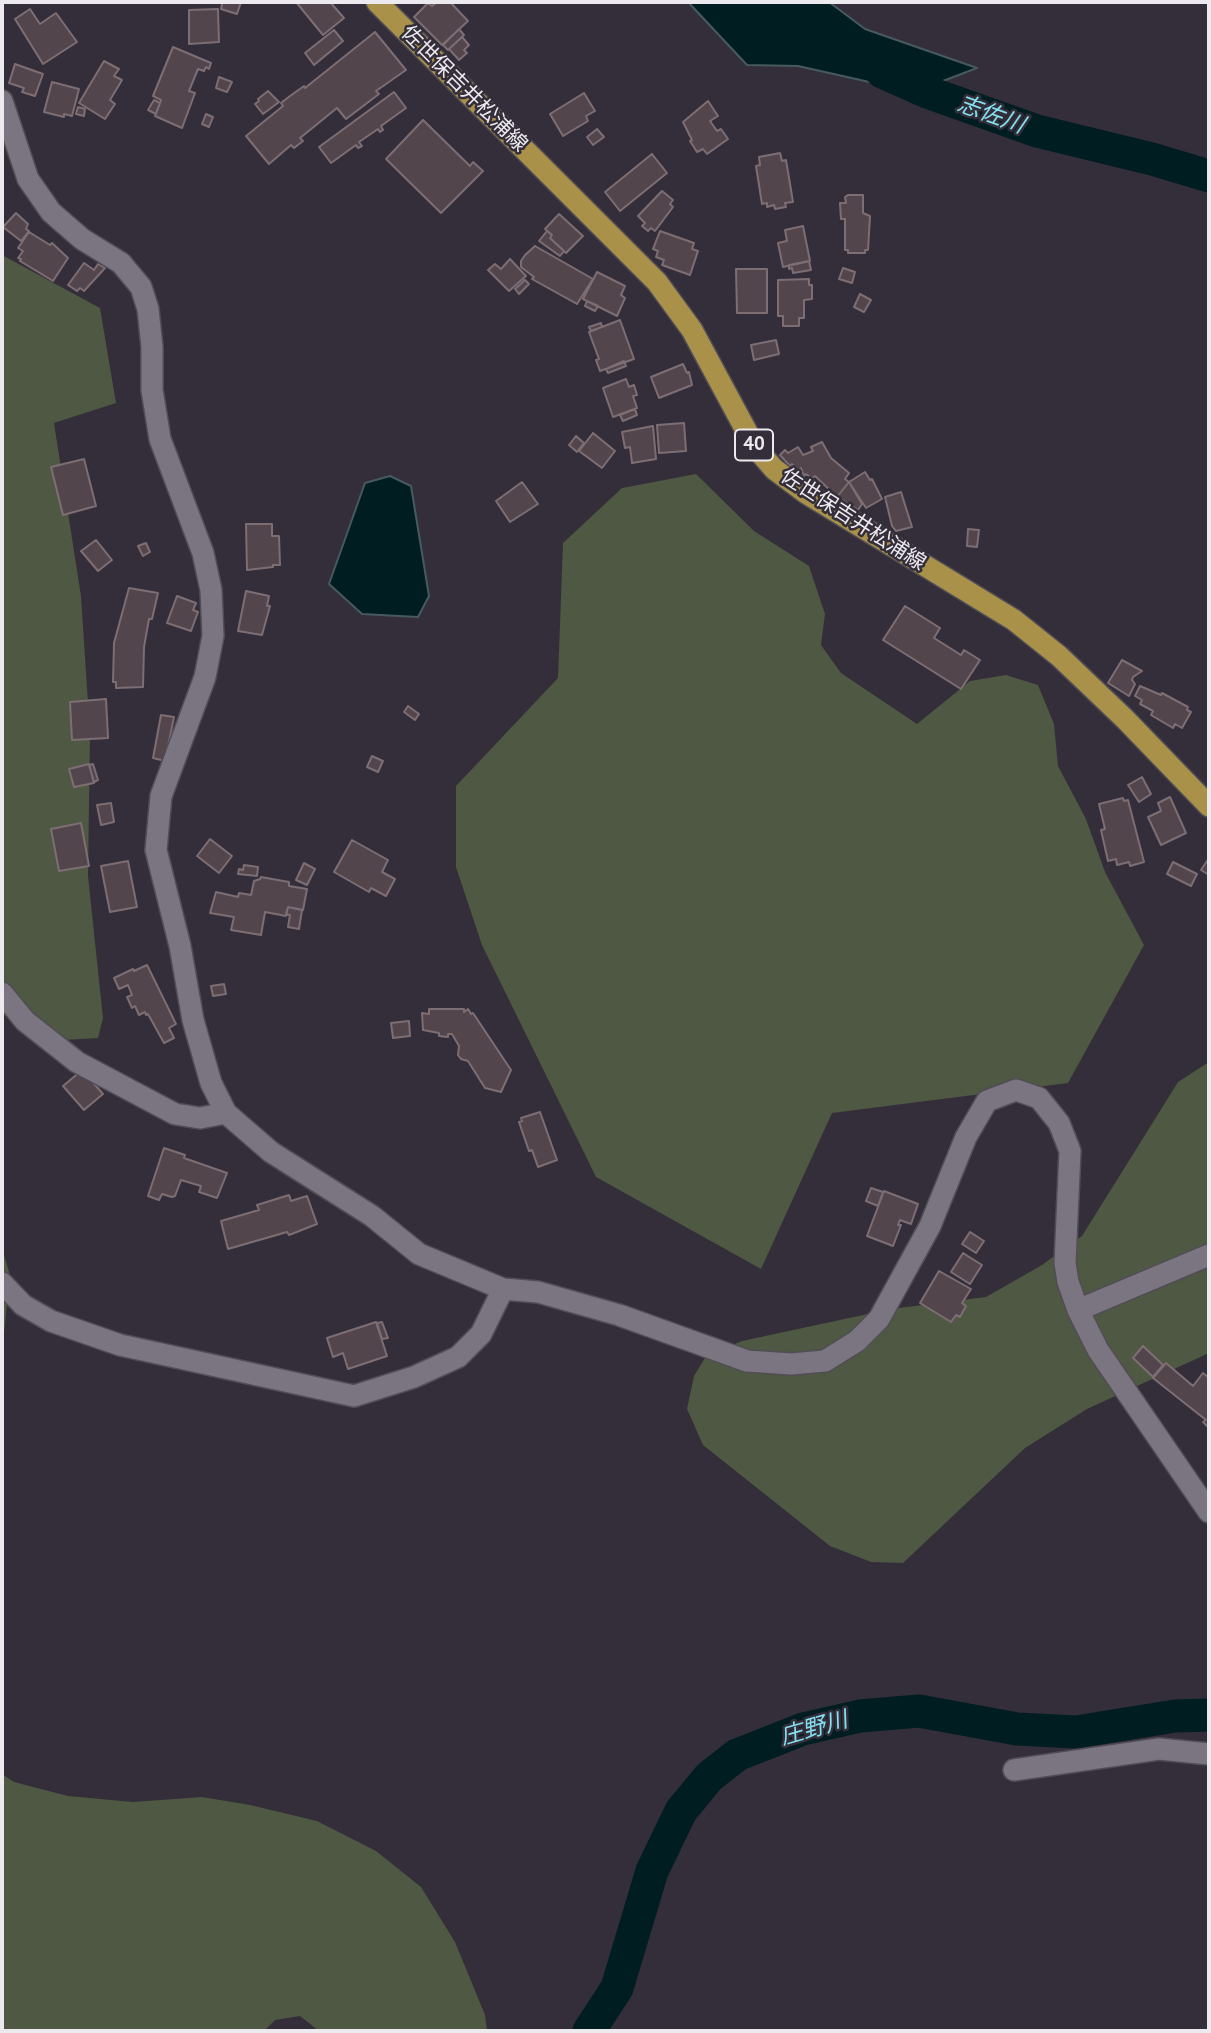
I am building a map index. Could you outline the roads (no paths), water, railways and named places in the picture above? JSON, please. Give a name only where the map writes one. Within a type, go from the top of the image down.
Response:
[{"type":"main road","name":"佐世保吉井松浦線","points":[[377,2],[657,282],[692,330],[755,447],[774,470],[806,494],[1014,620],[1059,656],[1125,719],[1209,806]]},
{"type":"street","points":[[2,101],[28,179],[51,212],[82,239],[121,262],[141,287],[148,309],[152,347],[152,390],[160,439],[203,554],[211,590],[214,636],[205,677],[161,796],[156,850],[180,946],[193,1020],[211,1083],[226,1113],[271,1152],[372,1216],[419,1254],[503,1289],[538,1292],[605,1311],[747,1361],[791,1364],[825,1361],[857,1341],[879,1319],[930,1226],[971,1128],[988,1101],[1016,1090],[1039,1098],[1059,1123],[1070,1152],[1065,1262],[1068,1282],[1078,1310],[1098,1350],[1209,1512]]},
{"type":"street","points":[[2,993],[25,1021],[89,1069],[175,1114],[200,1118],[226,1113]]},
{"type":"street","points":[[1078,1310],[1209,1255]]},
{"type":"street","points":[[2,1283],[23,1305],[51,1321],[120,1345],[354,1396],[414,1377],[458,1357],[481,1334],[503,1289]]},
{"type":"street","points":[[1014,1770],[1159,1749],[1209,1754]]},
{"type":"waterway","name":"志佐川","points":[[882,72],[927,92],[1037,131],[1209,176]]},
{"type":"waterway","name":"庄野川","points":[[589,2031],[617,1988],[652,1871],[681,1811],[709,1777],[737,1755],[803,1729],[860,1716],[919,1711],[1017,1729],[1076,1732],[1175,1716],[1209,1715]]}]
